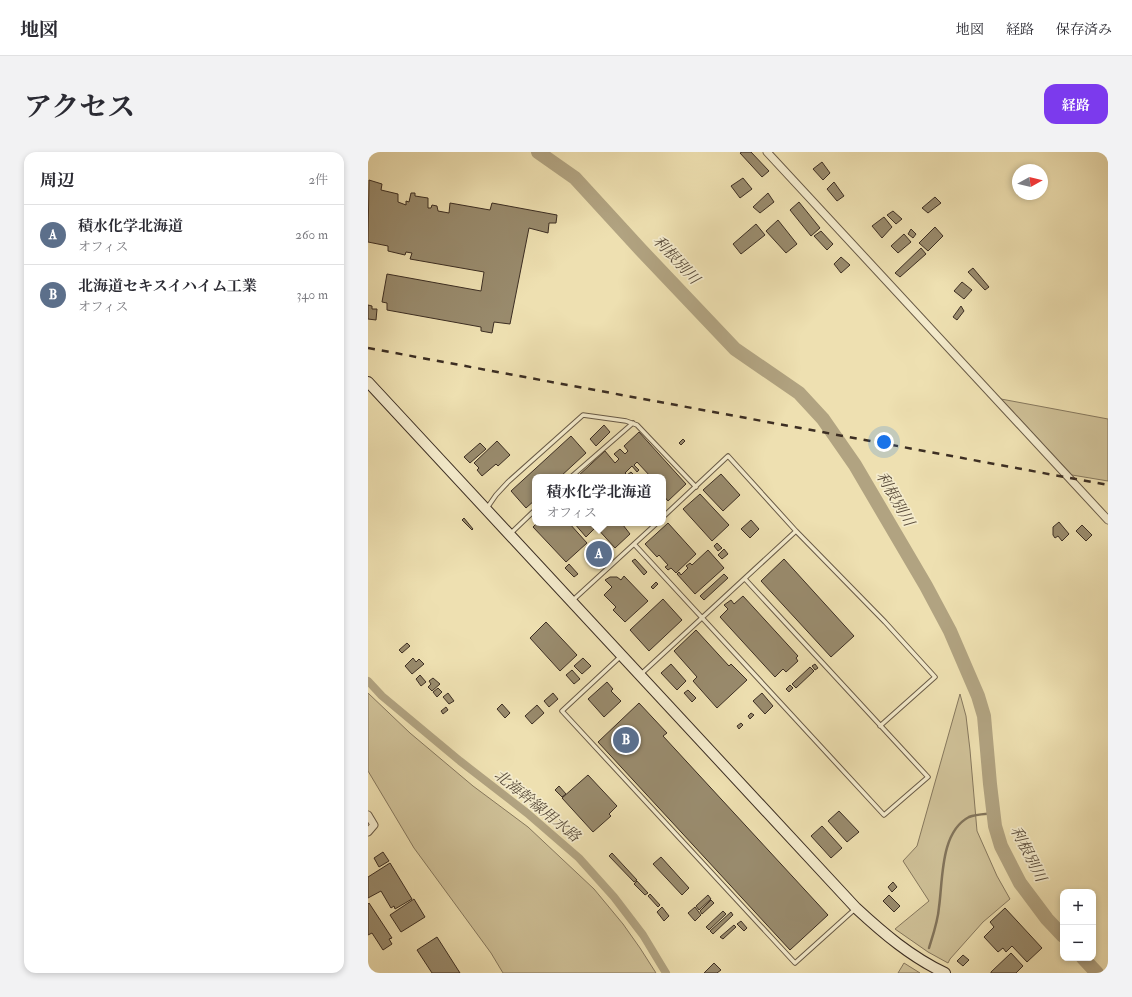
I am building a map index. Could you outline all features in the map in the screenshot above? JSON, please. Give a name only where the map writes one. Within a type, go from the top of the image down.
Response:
[{"type":"street","points":[[767,152],[1108,520]]},
{"type":"street","points":[[368,382],[856,908],[882,932],[898,944],[916,957],[945,973]]},
{"type":"street","points":[[368,815],[374,825],[368,832]]},
{"type":"lane","points":[[486,510],[496,495],[508,482],[583,415],[626,421],[637,425],[696,486]]},
{"type":"lane","points":[[574,474],[633,423]]},
{"type":"lane","points":[[666,514],[728,456],[796,531],[885,622],[934,678],[880,726]]},
{"type":"lane","points":[[509,535],[532,513]]},
{"type":"lane","points":[[571,602],[654,526]]},
{"type":"lane","points":[[640,676],[796,531]]},
{"type":"lane","points":[[634,544],[884,815],[928,777],[745,579]]},
{"type":"lane","points":[[621,656],[562,711],[795,963],[856,908]]},
{"type":"shaded area","points":[[1001,399],[1108,419],[1108,481],[1072,475]]},
{"type":"shaded area","points":[[368,693],[410,733],[473,786],[528,827],[594,889],[623,924],[656,973],[503,973],[491,953],[414,848],[368,771]]},
{"type":"shaded area","points":[[960,694],[966,716],[977,831],[997,876],[1010,899],[983,922],[948,963],[928,952],[895,929],[929,901],[903,861],[917,846]]},
{"type":"shaded area","points":[[904,963],[920,973],[898,973]]},
{"type":"building","points":[[751,152],[769,171],[762,177],[740,153]]},
{"type":"building","points":[[822,162],[830,173],[823,180],[813,169]]},
{"type":"building","points":[[743,178],[752,189],[740,198],[731,186]]},
{"type":"building","points":[[369,180],[382,184],[381,190],[398,194],[398,202],[406,205],[406,201],[409,202],[411,193],[415,193],[415,196],[428,198],[428,208],[431,208],[432,205],[437,206],[438,211],[449,213],[450,203],[490,210],[492,203],[557,215],[556,223],[549,223],[548,233],[529,228],[510,324],[494,322],[492,333],[481,331],[481,327],[387,310],[387,303],[382,302],[387,274],[481,291],[484,272],[410,259],[412,253],[406,252],[405,255],[388,251],[388,246],[368,242]]},
{"type":"building","points":[[834,182],[844,196],[837,201],[827,189]]},
{"type":"building","points":[[768,193],[774,202],[760,213],[753,207]]},
{"type":"building","points":[[935,197],[941,203],[928,213],[922,208]]},
{"type":"building","points":[[799,202],[820,228],[811,236],[790,210]]},
{"type":"building","points":[[893,211],[902,219],[896,224],[887,215]]},
{"type":"building","points":[[884,217],[892,227],[882,238],[872,226]]},
{"type":"building","points":[[778,220],[797,244],[786,253],[766,231]]},
{"type":"building","points":[[756,224],[765,235],[741,254],[733,244]]},
{"type":"building","points":[[935,227],[943,236],[928,251],[919,243]]},
{"type":"building","points":[[911,229],[916,234],[913,238],[908,234]]},
{"type":"building","points":[[821,231],[833,244],[827,250],[814,236]]},
{"type":"building","points":[[904,234],[911,242],[898,253],[891,246]]},
{"type":"building","points":[[921,248],[926,254],[900,277],[895,273]]},
{"type":"building","points":[[841,257],[850,265],[841,273],[834,264]]},
{"type":"building","points":[[973,268],[989,287],[985,290],[968,272]]},
{"type":"building","points":[[962,282],[972,290],[964,299],[954,291]]},
{"type":"building","points":[[368,305],[372,306],[372,309],[377,309],[376,320],[368,319]]},
{"type":"building","points":[[961,306],[964,311],[957,320],[953,317]]},
{"type":"building","points":[[604,425],[610,432],[596,446],[590,439]]},
{"type":"building","points":[[639,432],[686,484],[668,501],[666,499],[666,474],[648,474],[637,462],[634,465],[639,470],[637,472],[632,466],[625,473],[626,474],[580,474],[605,451],[615,463],[619,459],[614,454],[620,449],[625,454],[628,451],[624,446]]},
{"type":"building","points":[[571,436],[586,453],[563,474],[532,474],[532,503],[526,508],[511,491]]},
{"type":"building","points":[[683,439],[685,441],[681,445],[679,443]]},
{"type":"building","points":[[497,441],[510,455],[498,466],[496,464],[482,476],[477,470],[479,468],[474,463]]},
{"type":"building","points":[[480,443],[486,449],[470,463],[464,457]]},
{"type":"building","points":[[721,474],[740,495],[723,511],[703,490]]},
{"type":"building","points":[[700,494],[729,525],[712,541],[683,509]]},
{"type":"building","points":[[464,518],[473,529],[472,530],[462,520]]},
{"type":"building","points":[[751,520],[759,529],[750,538],[741,529]]},
{"type":"building","points":[[1059,522],[1069,534],[1062,541],[1058,536],[1055,538],[1053,535],[1053,527]]},
{"type":"building","points":[[668,523],[696,554],[676,573],[671,568],[668,570],[665,567],[668,565],[659,555],[657,557],[645,544]]},
{"type":"building","points":[[1082,525],[1092,535],[1086,541],[1076,531]]},
{"type":"building","points":[[572,526],[587,543],[566,562],[533,527]]},
{"type":"building","points":[[577,526],[624,526],[630,534],[615,548],[596,527],[586,537]]},
{"type":"building","points":[[717,543],[722,548],[718,551],[714,546]]},
{"type":"building","points":[[724,549],[728,554],[722,559],[718,555]]},
{"type":"building","points":[[708,550],[724,568],[695,594],[677,574],[679,572],[681,575],[688,568],[686,566],[690,563],[692,565]]},
{"type":"building","points":[[635,559],[647,572],[644,575],[632,561]]},
{"type":"building","points":[[784,559],[854,636],[831,657],[761,581]]},
{"type":"building","points":[[569,564],[578,574],[574,577],[565,568]]},
{"type":"building","points":[[724,574],[728,578],[704,600],[700,596]]},
{"type":"building","points":[[624,576],[648,601],[625,622],[613,610],[616,607],[604,595],[612,587],[605,580],[610,577],[617,577],[621,580]]},
{"type":"building","points":[[656,582],[658,584],[653,589],[651,587]]},
{"type":"building","points":[[743,596],[798,656],[796,658],[798,661],[786,672],[783,669],[775,677],[720,617],[728,609],[724,605],[731,600],[734,604]]},
{"type":"building","points":[[663,599],[682,620],[649,651],[630,630]]},
{"type":"building","points":[[546,622],[577,655],[560,671],[530,638]]},
{"type":"building","points":[[696,630],[729,666],[731,664],[747,680],[717,708],[693,681],[697,677],[674,651]]},
{"type":"building","points":[[407,643],[410,646],[402,653],[399,650]]},
{"type":"building","points":[[413,658],[416,662],[419,659],[424,664],[412,674],[405,666]]},
{"type":"building","points":[[583,658],[591,666],[582,674],[574,666]]},
{"type":"building","points":[[671,664],[686,681],[677,690],[661,673]]},
{"type":"building","points":[[815,664],[818,668],[815,670],[812,666]]},
{"type":"building","points":[[810,667],[814,671],[796,688],[792,684]]},
{"type":"building","points":[[572,670],[580,679],[574,684],[566,675]]},
{"type":"building","points":[[420,675],[426,682],[421,686],[416,679]]},
{"type":"building","points":[[433,678],[440,684],[432,691],[428,687],[431,684],[429,681]]},
{"type":"building","points":[[607,682],[613,689],[611,691],[621,701],[604,717],[588,699]]},
{"type":"building","points":[[790,685],[793,688],[789,692],[786,689]]},
{"type":"building","points":[[438,688],[442,692],[437,697],[433,692]]},
{"type":"building","points":[[688,690],[696,698],[692,702],[684,693]]},
{"type":"building","points":[[448,693],[454,701],[449,704],[443,697]]},
{"type":"building","points":[[553,693],[558,699],[549,707],[544,701]]},
{"type":"building","points":[[762,693],[773,706],[765,714],[753,701]]},
{"type":"building","points":[[639,703],[667,733],[663,736],[828,915],[790,950],[598,742]]},
{"type":"building","points":[[502,704],[510,713],[505,718],[497,709]]},
{"type":"building","points":[[537,705],[544,713],[532,724],[525,716]]},
{"type":"building","points":[[446,707],[448,710],[443,714],[441,711]]},
{"type":"building","points":[[751,713],[754,715],[750,719],[748,716]]},
{"type":"building","points":[[741,723],[743,725],[739,729],[737,726]]},
{"type":"building","points":[[588,775],[617,806],[609,814],[611,816],[593,832],[562,798]]},
{"type":"building","points":[[559,786],[566,794],[562,797],[555,790]]},
{"type":"building","points":[[839,811],[859,832],[847,842],[828,821]]},
{"type":"building","points":[[822,826],[842,848],[831,858],[811,836]]},
{"type":"building","points":[[383,852],[389,861],[379,867],[374,858]]},
{"type":"building","points":[[612,853],[637,880],[634,882],[609,856]]},
{"type":"building","points":[[661,857],[689,888],[682,895],[653,864]]},
{"type":"building","points":[[390,863],[412,899],[395,909],[394,906],[391,908],[381,891],[368,898],[368,877]]},
{"type":"building","points":[[637,881],[648,893],[645,895],[634,884]]},
{"type":"building","points":[[893,882],[897,887],[892,892],[888,887]]},
{"type":"building","points":[[650,894],[660,905],[658,907],[648,896]]},
{"type":"building","points":[[708,895],[711,899],[699,910],[696,906]]},
{"type":"building","points":[[889,895],[900,906],[894,912],[883,901]]},
{"type":"building","points":[[414,899],[425,917],[401,932],[390,915]]},
{"type":"building","points":[[711,900],[714,903],[702,914],[700,911]]},
{"type":"building","points":[[369,903],[392,938],[389,939],[392,944],[383,950],[372,933],[368,935]]},
{"type":"building","points":[[662,907],[669,916],[664,921],[657,912]]},
{"type":"building","points":[[695,907],[701,915],[695,921],[688,913]]},
{"type":"building","points":[[1005,908],[1042,948],[1027,962],[1012,946],[1006,952],[1003,948],[998,952],[984,937],[994,927],[990,922]]},
{"type":"building","points":[[723,911],[726,914],[709,930],[706,927]]},
{"type":"building","points":[[731,912],[733,915],[713,934],[710,931]]},
{"type":"building","points":[[741,921],[747,928],[744,931],[737,924]]},
{"type":"building","points":[[734,925],[736,927],[723,939],[720,937]]},
{"type":"building","points":[[437,937],[460,973],[432,973],[417,950]]},
{"type":"building","points":[[1011,953],[1023,966],[1016,973],[991,973],[991,972]]},
{"type":"building","points":[[963,955],[969,960],[963,966],[957,961]]},
{"type":"building","points":[[714,963],[721,970],[717,973],[704,973]]},
{"type":"waterway","name":"利根別川","points":[[538,152],[575,178],[735,349],[799,393],[823,419],[855,465],[926,586],[950,631],[978,696],[984,716],[995,826],[1001,846],[1020,883],[1047,919],[1060,933]]},
{"type":"waterway","name":"北海幹線用水路","points":[[368,681],[382,696],[460,761],[527,813],[579,858],[614,897],[643,935],[666,973]]},
{"type":"waterway","points":[[929,948],[938,917],[945,858],[948,845],[953,834],[960,824],[969,817],[994,813]]},
{"type":"waterway","name":"利根別川","points":[[1086,961],[1097,973]]},
{"type":"railway","points":[[368,348],[1108,485]]},
{"type":"place","name":"積水化学北海道","points":[[599,554]]},
{"type":"place","name":"北海道セキスイハイム工業","points":[[626,740]]}]
